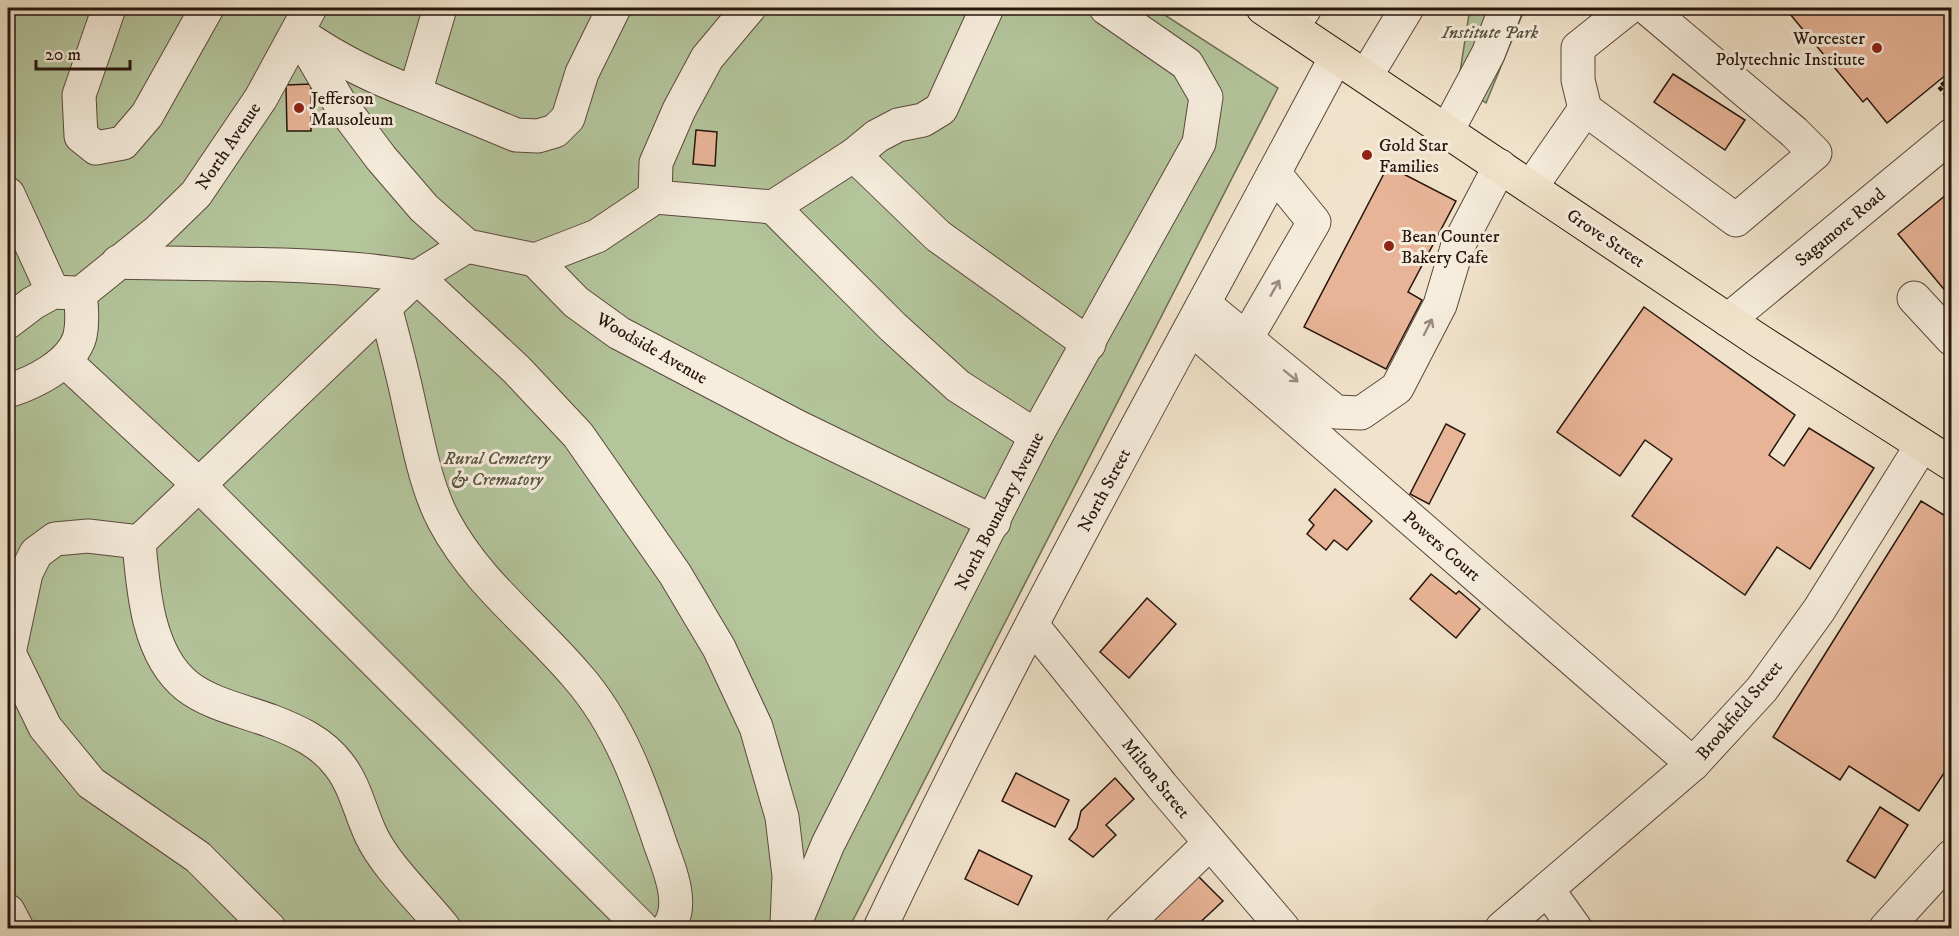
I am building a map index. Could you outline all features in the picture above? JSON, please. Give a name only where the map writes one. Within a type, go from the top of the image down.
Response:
[{"type":"main road","name":"Grove Street","points":[[1263,8],[1298,17],[1336,57],[1728,320],[1952,464]]},
{"type":"street","points":[[109,8],[79,95],[81,136],[96,148],[123,143],[147,115],[207,8]]},
{"type":"street","points":[[414,93],[440,8]]},
{"type":"street","points":[[304,20],[338,59],[370,76],[516,135],[538,136],[555,131],[568,118],[582,73],[614,8]]},
{"type":"street","points":[[655,197],[656,163],[679,110],[707,58],[749,8]]},
{"type":"street","points":[[304,20],[339,102],[381,158],[424,208],[467,246],[535,260],[597,236],[655,197],[773,207],[854,155],[877,136],[898,125],[923,120],[940,109],[987,8]]},
{"type":"street","name":"North Boundary Avenue","points":[[794,928],[828,844],[1036,436],[1199,143],[1206,97],[1187,64],[1106,8]]},
{"type":"street","points":[[1366,76],[1407,8]]},
{"type":"street","points":[[1447,131],[1488,54],[1506,8]]},
{"type":"street","points":[[1628,8],[1578,48],[1578,80],[1585,109],[1736,220],[1815,153],[1794,132],[1647,8]]},
{"type":"street","name":"North Avenue","points":[[8,320],[67,293],[118,261],[158,231],[196,194],[261,98],[304,20]]},
{"type":"street","name":"North Street","points":[[880,928],[941,800],[1032,625],[1336,57]]},
{"type":"street","points":[[1531,187],[1585,109]]},
{"type":"street","name":"Sagamore Road","points":[[1728,320],[1952,135]]},
{"type":"street","points":[[854,155],[938,236],[1089,344]]},
{"type":"street","points":[[1197,316],[1246,339],[1336,412],[1361,413],[1397,388],[1440,305],[1457,248],[1500,166]]},
{"type":"street","points":[[1246,339],[1314,222],[1274,173]]},
{"type":"street","points":[[8,194],[83,318],[79,338],[65,360],[27,385],[8,391]]},
{"type":"street","points":[[773,207],[893,327],[958,386],[1036,436]]},
{"type":"street","points":[[139,542],[417,277],[467,246]]},
{"type":"street","name":"Woodside Avenue","points":[[535,260],[576,302],[619,333],[796,426],[994,522]]},
{"type":"street","points":[[118,261],[320,266],[417,277],[518,370],[578,435],[675,574],[719,648],[756,727],[782,817],[789,876],[787,928]]},
{"type":"street","points":[[1914,298],[1952,339]]},
{"type":"street","points":[[385,307],[423,466],[443,520],[483,579],[578,676],[604,713],[634,768],[671,874],[676,905],[673,922],[668,928]]},
{"type":"street","name":"Powers Court","points":[[1197,316],[1693,764]]},
{"type":"street","points":[[65,360],[198,484],[642,928]]},
{"type":"street","name":"Brookfield Street","points":[[1502,928],[1693,764],[1762,689],[1922,445]]},
{"type":"street","points":[[139,542],[88,536],[55,539],[36,553],[26,573],[8,653],[45,728],[91,783],[198,857],[269,928]]},
{"type":"street","points":[[139,542],[143,584],[156,639],[170,667],[187,686],[210,699],[287,727],[316,742],[340,765],[353,789],[371,836],[384,857],[444,928]]},
{"type":"street","name":"Milton Street","points":[[1032,625],[1210,843],[1283,928]]},
{"type":"street","points":[[1122,928],[1210,843]]},
{"type":"street","points":[[1886,928],[1949,863]]},
{"type":"street","points":[[1548,890],[1575,928]]},
{"type":"street","points":[[8,911],[17,928]]},
{"type":"path","points":[[1947,96],[1939,87],[1952,77]]},
{"type":"green space","name":"Rural Cemetery & Crematory","points":[[8,8],[1154,8],[1278,88],[849,928],[8,928]]},
{"type":"green space","name":"Institute Park","points":[[1470,8],[1525,8],[1486,103],[1458,85]]},
{"type":"building","name":"Worcester Polytechnic Institute","points":[[1785,8],[1952,8],[1952,70],[1887,123],[1867,98],[1863,102]]},
{"type":"building","points":[[1673,74],[1745,120],[1725,150],[1654,102]]},
{"type":"building","name":"Jefferson Mausoleum","points":[[311,84],[311,131],[287,131],[286,85]]},
{"type":"building","points":[[696,130],[717,132],[715,166],[693,164]]},
{"type":"building","name":"Bean Counter Bakery Cafe","points":[[1388,166],[1456,201],[1408,292],[1422,300],[1386,369],[1304,327]]},
{"type":"building","points":[[1952,190],[1952,299],[1898,234]]},
{"type":"building","points":[[1644,307],[1795,415],[1769,455],[1784,466],[1809,428],[1874,468],[1810,569],[1777,547],[1745,595],[1632,516],[1672,459],[1645,440],[1620,476],[1557,432]]},
{"type":"building","points":[[1446,424],[1465,434],[1429,504],[1410,494]]},
{"type":"building","points":[[1335,489],[1372,521],[1347,550],[1334,540],[1326,550],[1307,534],[1314,525],[1309,520]]},
{"type":"building","points":[[1921,501],[1952,520],[1952,761],[1919,811],[1849,766],[1840,780],[1773,737]]},
{"type":"building","points":[[1431,574],[1456,594],[1459,591],[1480,609],[1456,638],[1410,599]]},
{"type":"building","points":[[1147,598],[1176,624],[1129,678],[1100,652]]},
{"type":"building","points":[[1016,773],[1069,800],[1055,827],[1002,801]]},
{"type":"building","points":[[1115,778],[1134,799],[1106,825],[1116,835],[1093,857],[1069,839],[1077,828],[1081,811]]},
{"type":"building","points":[[1880,807],[1908,825],[1875,878],[1847,861]]},
{"type":"building","points":[[979,850],[1032,876],[1018,905],[965,879]]},
{"type":"building","points":[[1196,874],[1223,901],[1194,928],[1127,928]]},
{"type":"place","name":"Worcester Polytechnic Institute","points":[[1877,48]]},
{"type":"place","name":"Jefferson Mausoleum","points":[[299,108]]},
{"type":"place","name":"Gold Star Families","points":[[1367,155]]},
{"type":"place","name":"Bean Counter Bakery Cafe","points":[[1389,246]]}]
